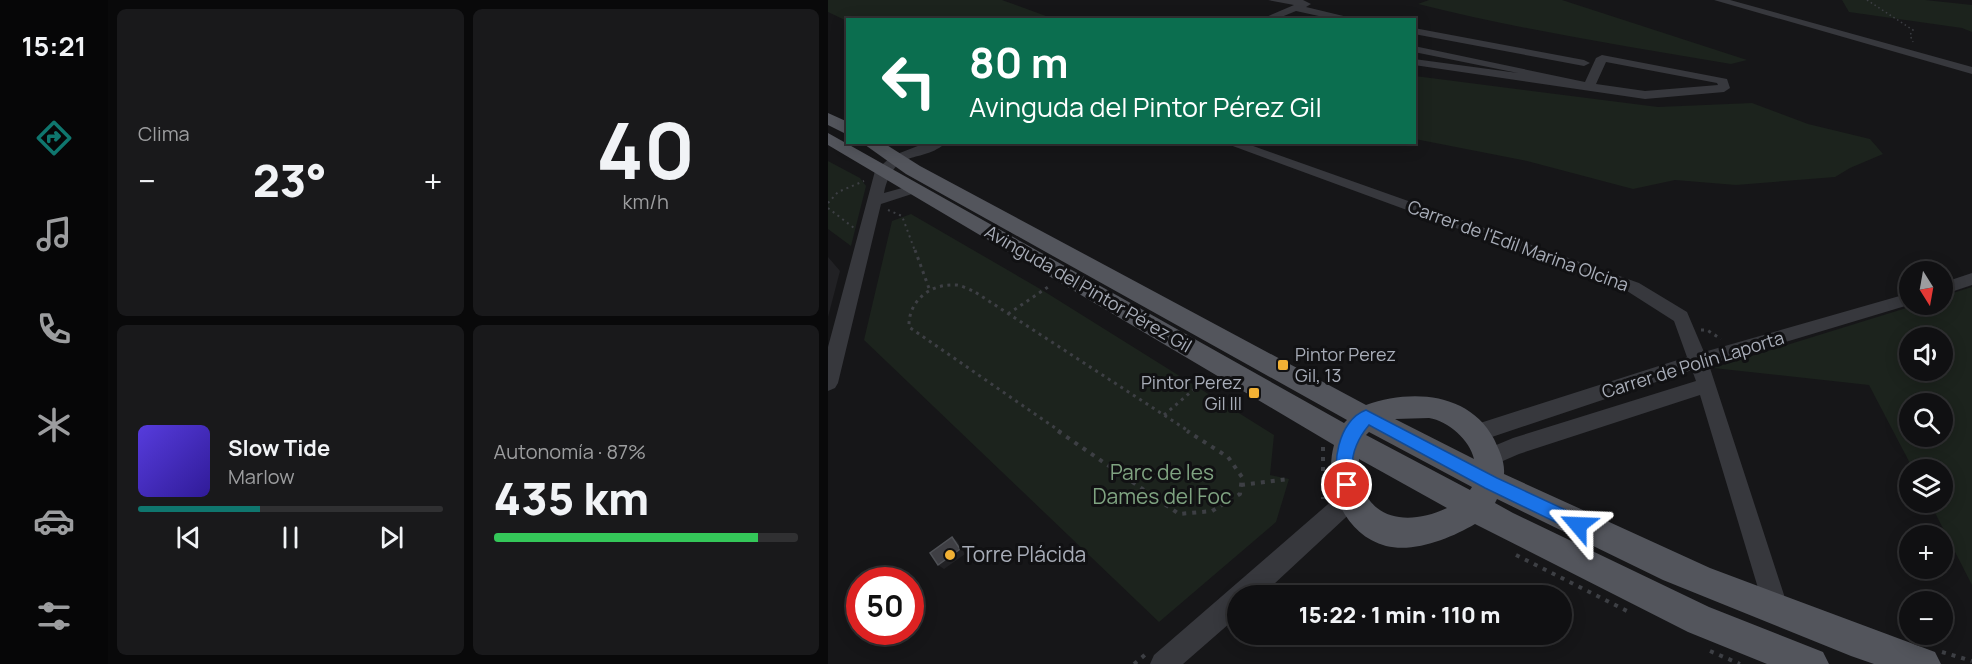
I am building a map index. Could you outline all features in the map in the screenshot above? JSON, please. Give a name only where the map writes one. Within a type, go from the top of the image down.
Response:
[{"type":"main road","points":[[828,118],[846,129]]},
{"type":"main road","name":"Avinguda del Pintor Pérez Gil","points":[[828,138],[913,189],[1346,434],[1483,471],[1640,554],[1774,611],[1923,664]]},
{"type":"main road","name":"Avinguda del Pintor Pérez Gil","points":[[870,144],[883,170]]},
{"type":"main road","name":"Avinguda del Pintor Pérez Gil","points":[[883,170],[914,170],[1346,434]]},
{"type":"main road","name":"Avinguda del Pintor Pérez Gil","points":[[1346,434],[1404,407],[1437,408],[1483,471],[1700,620],[1771,657],[1811,664]]},
{"type":"main road","points":[[1346,434],[1342,508],[1362,515],[1385,531],[1414,530],[1449,524],[1483,471]]},
{"type":"street","points":[[1273,0],[1312,2]]},
{"type":"street","points":[[1719,0],[1972,71]]},
{"type":"street","points":[[1269,18],[1312,2]]},
{"type":"street","points":[[1295,8],[1345,18]]},
{"type":"street","points":[[1416,31],[1584,63]]},
{"type":"street","points":[[1416,50],[1563,79],[1589,87],[1602,58],[1723,81],[1724,88],[1645,96],[1416,62]]},
{"type":"street","points":[[828,383],[881,206],[883,170],[937,144]]},
{"type":"street","name":"Carrer de l'Edil Marina Olcina","points":[[1233,144],[1633,287],[1681,317],[1707,385],[1773,598],[1774,611]]},
{"type":"street","points":[[881,206],[913,189]]},
{"type":"street","points":[[1953,285],[1972,279]]},
{"type":"street","name":"Carrer de Polín Laporta","points":[[1483,471],[1698,361],[1899,302]]},
{"type":"street","name":"Carrer de Polín Laporta","points":[[1483,471],[1513,447],[1707,385]]},
{"type":"street","points":[[1254,585],[1342,508]]},
{"type":"street","points":[[1163,664],[1227,609]]},
{"type":"path","points":[[1867,0],[1913,30],[1910,35],[1913,47]]},
{"type":"path","points":[[828,203],[838,192],[883,170]]},
{"type":"path","points":[[881,206],[902,216],[930,291]]},
{"type":"path","points":[[828,208],[855,229]]},
{"type":"path","points":[[957,285],[975,292],[1164,415],[1228,457],[1242,477],[1240,494],[1226,507],[1203,515],[1179,514],[909,327],[907,314],[914,301],[930,291],[957,285]]},
{"type":"path","points":[[1164,415],[1207,378]]},
{"type":"path","points":[[1342,508],[1320,503],[1346,434]]},
{"type":"path","points":[[1241,485],[1289,479]]},
{"type":"path","points":[[1512,553],[1638,617]]},
{"type":"path","points":[[1699,646],[1740,664]]},
{"type":"green space","points":[[828,0],[1002,0],[1051,18],[846,18],[846,21],[828,12]]},
{"type":"green space","points":[[1429,0],[1562,0],[1747,60],[1731,64],[1652,51],[1535,30],[1418,4]]},
{"type":"green space","points":[[1842,0],[1925,0],[1972,5],[1972,32],[1962,28],[1849,12]]},
{"type":"green space","points":[[1416,76],[1658,107],[1752,103],[1808,124],[1870,139],[1883,154],[1835,177],[1736,185],[1675,180],[1633,189],[1527,161],[1416,139]]},
{"type":"green space","points":[[828,161],[860,178],[866,186],[851,246],[828,229]]},
{"type":"green space","name":"Parc de les Dames del Foc","points":[[911,214],[1042,290],[1274,435],[1270,475],[1289,479],[1276,522],[1159,622],[864,340],[892,221]]},
{"type":"green space","points":[[1972,287],[1972,585],[1953,548],[1953,525],[1941,525],[1935,513],[1953,513],[1953,459],[1908,459],[1901,447],[1953,447],[1953,393],[1899,393],[1899,442],[1869,385],[1713,368],[1899,310],[1899,315],[1953,315],[1953,293]]},
{"type":"building","points":[[952,537],[960,549],[938,565],[930,553]]},
{"type":"place","name":"Pintor Perez Gil, 13","points":[[1283,365]]},
{"type":"place","name":"Pintor Perez Gil III","points":[[1254,393]]},
{"type":"place","name":"Torre Plácida","points":[[950,555]]},
{"type":"route","points":[[1347,485],[1343,471],[1349,437],[1366,417],[1491,483],[1578,525]]}]
